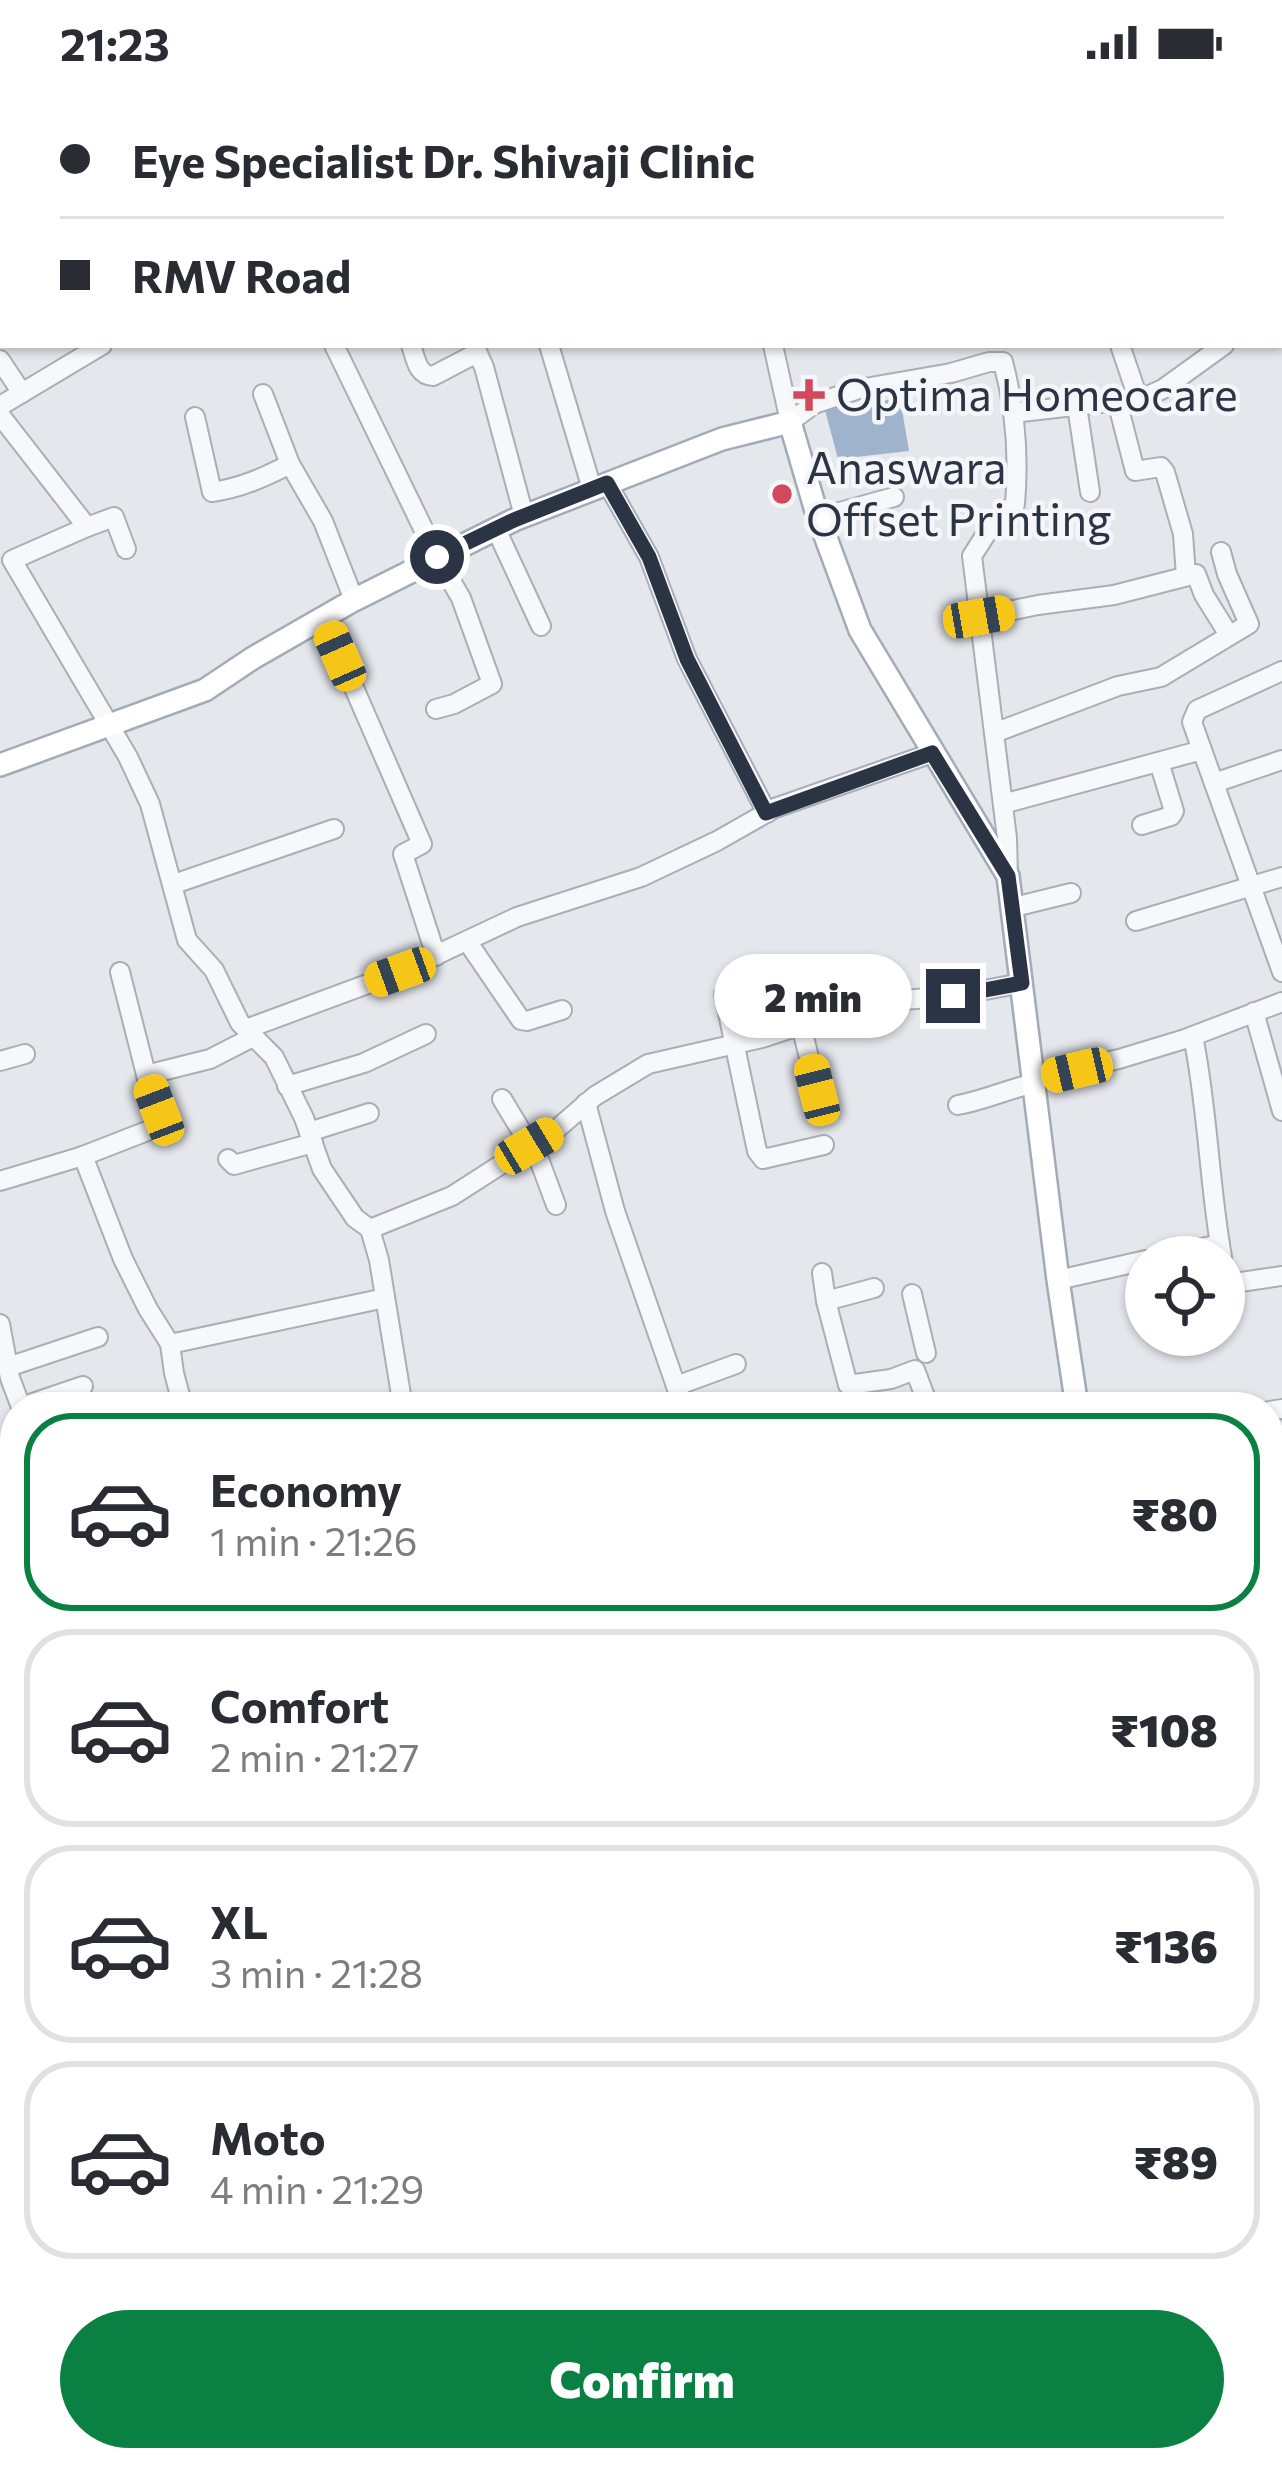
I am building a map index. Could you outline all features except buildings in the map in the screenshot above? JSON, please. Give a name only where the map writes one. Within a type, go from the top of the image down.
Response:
[{"type":"main road","points":[[0,765],[205,690],[354,600],[524,516],[722,439],[790,422],[818,518],[860,630],[1008,876],[1075,1392]]},
{"type":"street","points":[[0,406],[97,348]]},
{"type":"street","points":[[335,348],[461,598],[492,684],[436,709]]},
{"type":"street","points":[[412,348],[425,376],[433,376],[476,349],[524,516]]},
{"type":"street","points":[[550,348],[599,486],[649,557],[687,659],[766,813]]},
{"type":"street","points":[[774,348],[790,422],[814,404],[859,389],[1004,362],[1012,393],[1015,504],[995,520],[972,556],[1008,876]]},
{"type":"street","points":[[964,348],[966,368]]},
{"type":"street","points":[[1121,348],[1138,398]]},
{"type":"street","points":[[1013,413],[1138,398],[1163,389],[1220,348]]},
{"type":"street","points":[[0,360],[22,393]]},
{"type":"street","points":[[263,394],[354,600]]},
{"type":"street","points":[[1117,401],[1135,472],[1156,466],[1166,472],[1183,535],[1186,576]]},
{"type":"street","points":[[1077,406],[1090,492]]},
{"type":"street","points":[[0,416],[87,527]]},
{"type":"street","points":[[195,417],[212,492],[255,482],[290,464]]},
{"type":"street","points":[[818,518],[894,497]]},
{"type":"street","points":[[126,549],[114,517],[12,560],[128,757],[149,804],[188,940],[214,970],[240,1023],[274,1057],[322,1169],[340,1200],[370,1229],[400,1392]]},
{"type":"street","points":[[496,529],[541,626]]},
{"type":"street","points":[[994,733],[1118,686],[1161,677],[1249,624],[1222,552]]},
{"type":"street","points":[[979,617],[1114,595],[1196,574],[1229,635]]},
{"type":"street","points":[[324,619],[422,844],[403,854],[436,956]]},
{"type":"street","points":[[1282,671],[1197,710],[1192,722],[1282,972]]},
{"type":"street","points":[[1003,804],[1202,750]]},
{"type":"street","points":[[146,1075],[210,1059],[250,1033],[400,972],[517,917],[641,877],[766,813],[932,753]]},
{"type":"street","points":[[1214,783],[1282,760]]},
{"type":"street","points":[[1142,825],[1174,811],[1159,762]]},
{"type":"street","points":[[174,884],[334,830]]},
{"type":"street","points":[[1136,921],[1282,878]]},
{"type":"street","points":[[1014,908],[1071,892]]},
{"type":"street","points":[[467,941],[521,1020],[562,1010]]},
{"type":"street","points":[[804,967],[817,1090]]},
{"type":"street","points":[[0,1181],[160,1126],[120,972]]},
{"type":"street","points":[[370,1229],[452,1196],[648,1064],[891,1001],[1022,983]]},
{"type":"street","points":[[724,994],[757,1151],[763,1160],[824,1145]]},
{"type":"street","points":[[958,1105],[1193,1036],[1282,1002]]},
{"type":"street","points":[[1254,1012],[1282,1111]]},
{"type":"street","points":[[287,1086],[364,1063],[426,1034]]},
{"type":"street","points":[[1193,1036],[1218,1236]]},
{"type":"street","points":[[0,1061],[25,1054]]},
{"type":"street","points":[[502,1099],[540,1162],[556,1205]]},
{"type":"street","points":[[586,1102],[615,1211],[678,1392]]},
{"type":"street","points":[[228,1159],[234,1165],[369,1113]]},
{"type":"street","points":[[82,1156],[123,1259],[170,1344],[179,1392]]},
{"type":"street","points":[[1058,1280],[1125,1265]]},
{"type":"street","points":[[822,1273],[848,1385],[891,1379],[928,1358]]},
{"type":"street","points":[[1245,1281],[1282,1276]]},
{"type":"street","points":[[826,1301],[874,1288]]},
{"type":"street","points":[[912,1294],[928,1358],[928,1392]]},
{"type":"street","points":[[170,1344],[385,1298]]},
{"type":"street","points":[[0,1324],[16,1392]]},
{"type":"street","points":[[8,1367],[98,1337]]},
{"type":"street","points":[[676,1386],[736,1364]]},
{"type":"street","points":[[65,1392],[83,1386]]},
{"type":"water","points":[[900,398],[909,451],[838,459],[825,410]]},
{"type":"place","name":"Optima Homeocare","points":[[809,395]]},
{"type":"place","name":"Anaswara Offset Printing","points":[[782,494]]},
{"type":"route","points":[[437,557],[607,483],[649,557],[687,659],[766,813],[932,753],[1008,876],[1022,983],[953,996]]}]
